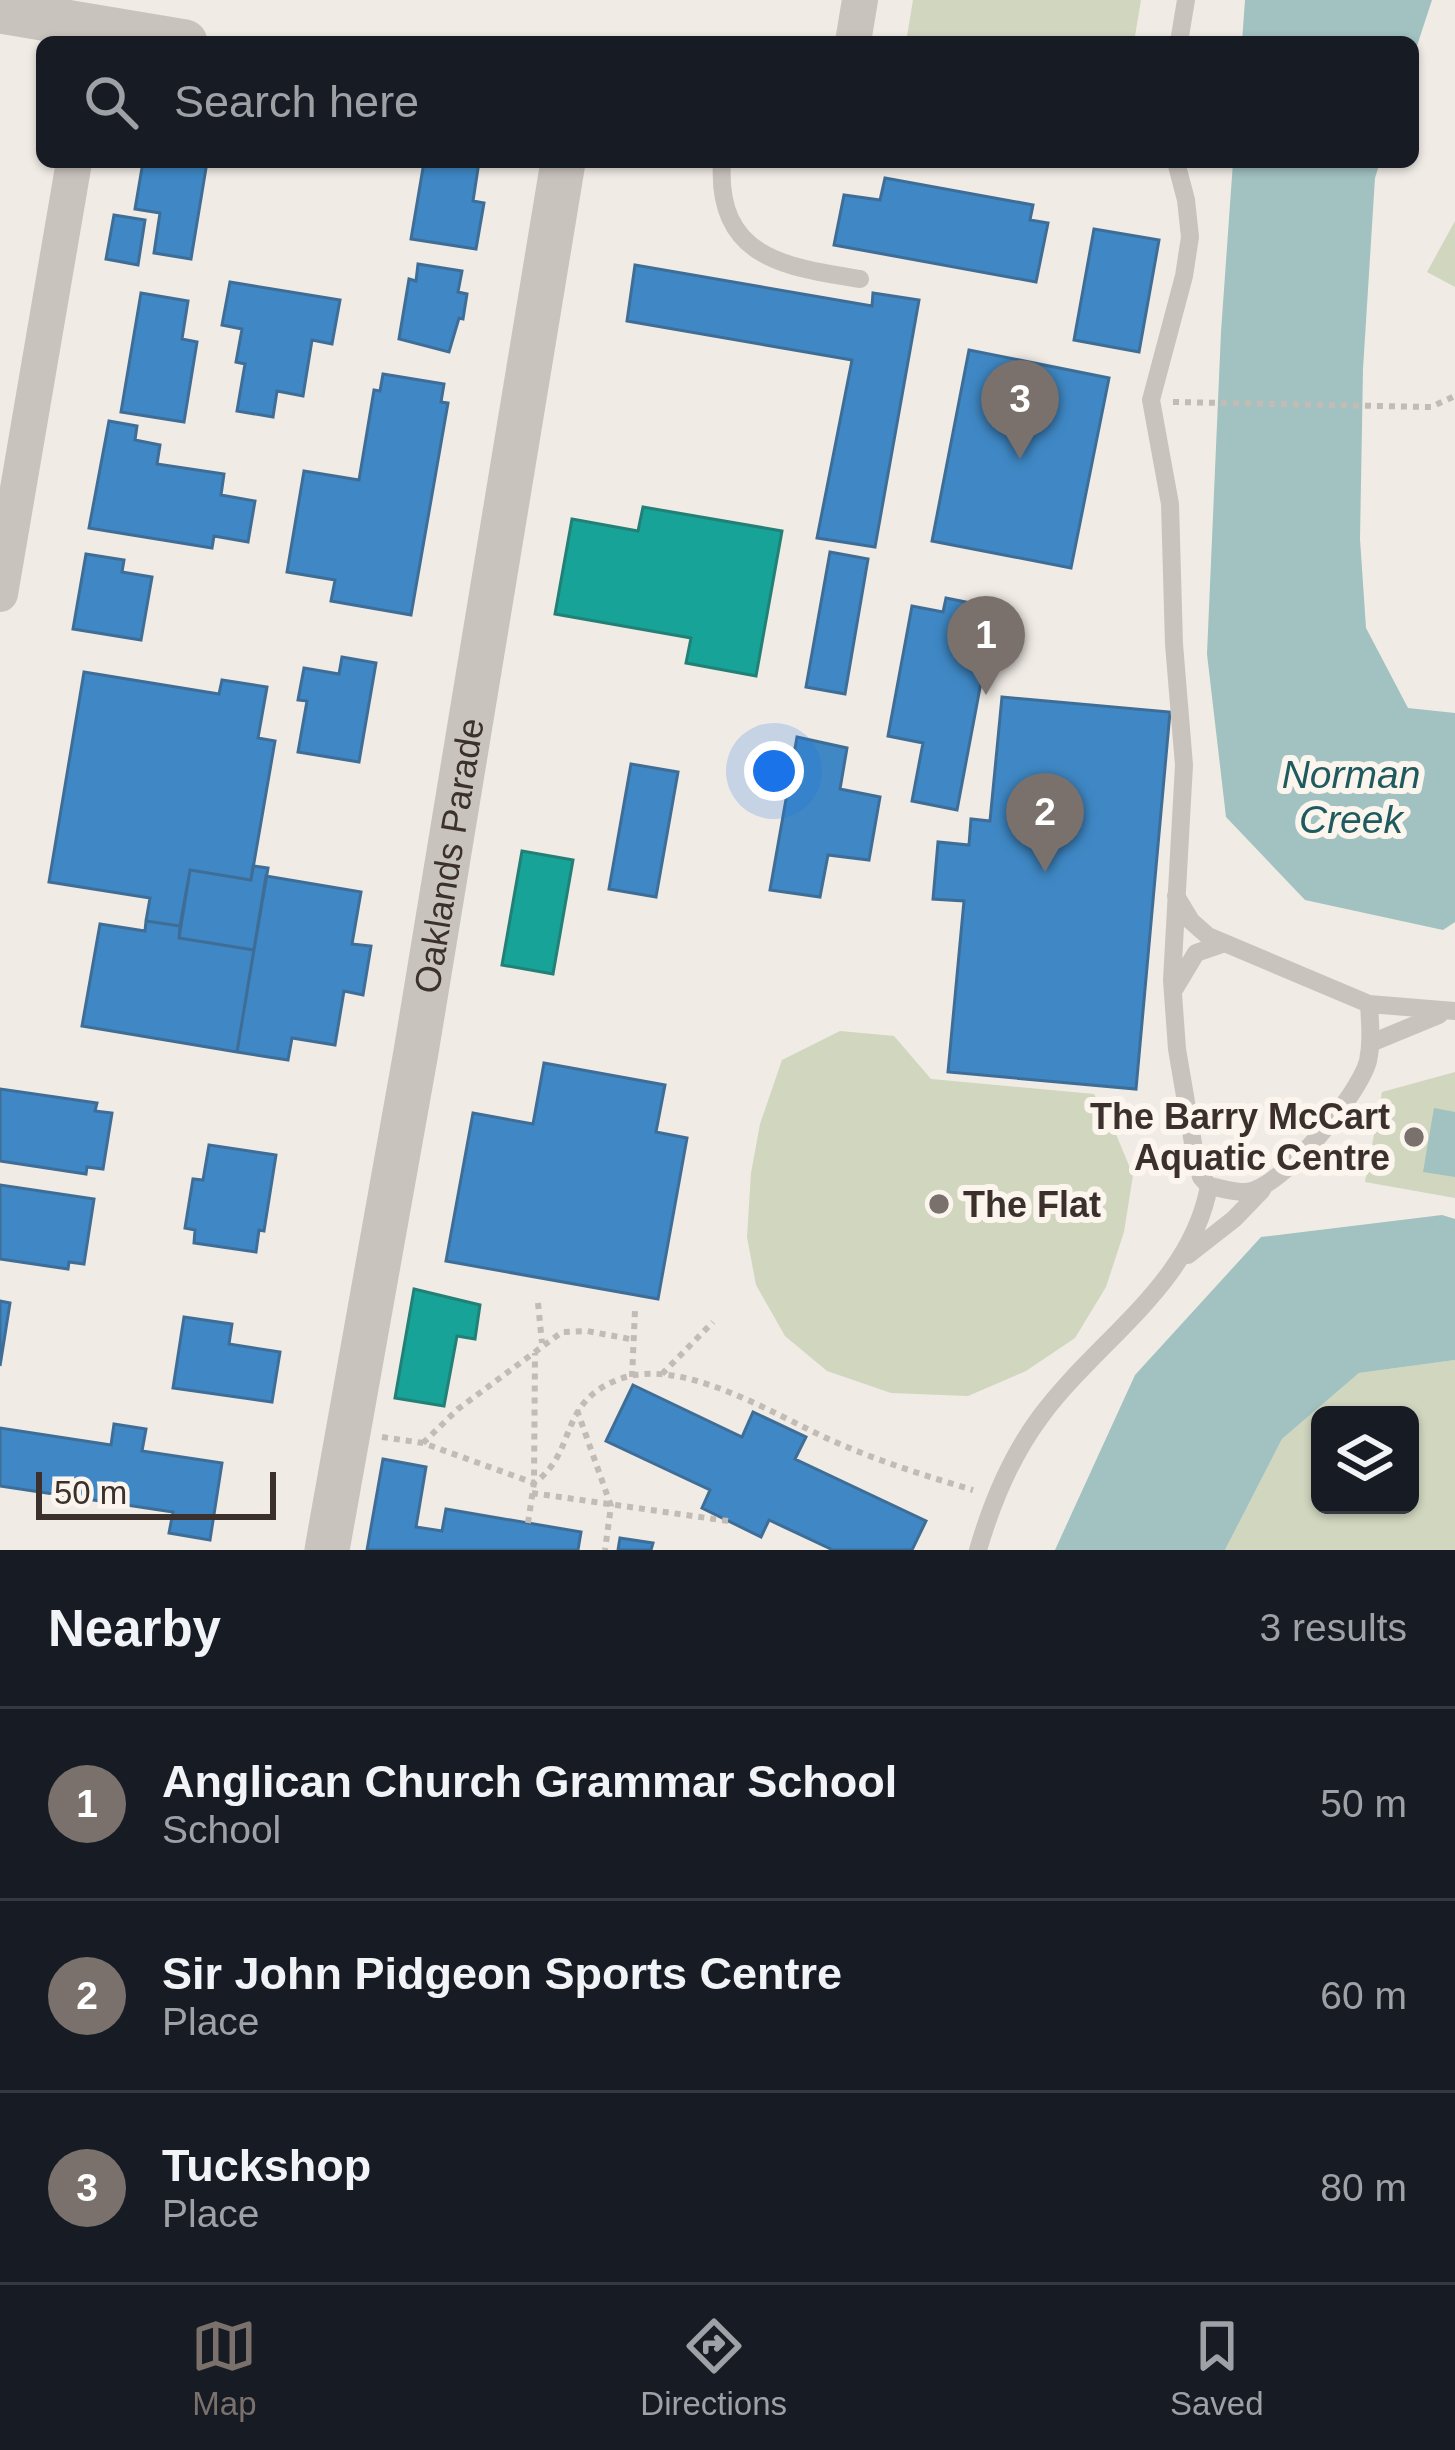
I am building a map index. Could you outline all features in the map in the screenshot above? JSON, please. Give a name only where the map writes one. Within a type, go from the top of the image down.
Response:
[{"type":"street","points":[[854,36],[860,0]]},
{"type":"street","points":[[0,11],[96,35]]},
{"type":"street","points":[[0,594],[73,168]]},
{"type":"street","name":"Oaklands Parade","points":[[327,1550],[416,1052],[562,168]]},
{"type":"lane","points":[[1180,36],[1186,0]]},
{"type":"lane","points":[[722,168],[724,212],[738,235],[788,267],[860,279]]},
{"type":"lane","points":[[1178,168],[1190,236],[1151,400],[1170,504],[1184,765],[1173,992],[1178,1049],[1201,1177],[1209,1186],[1246,1192],[1267,1185]]},
{"type":"lane","points":[[1176,896],[1191,921],[1225,943],[1369,1004],[1452,1011]]},
{"type":"lane","points":[[1173,992],[1196,953],[1225,943]]},
{"type":"lane","points":[[978,1550],[994,1497],[1041,1416],[1179,1262],[1234,1219],[1319,1135],[1358,1087],[1371,1042],[1369,1004]]},
{"type":"lane","points":[[1371,1042],[1452,1011]]},
{"type":"lane","points":[[1179,1262],[1204,1212],[1209,1186]]},
{"type":"path","points":[[1201,406],[1431,407],[1455,397]]},
{"type":"path","points":[[538,1304],[542,1343]]},
{"type":"path","points":[[632,1377],[635,1310]]},
{"type":"path","points":[[662,1374],[713,1322]]},
{"type":"path","points":[[423,1443],[458,1409],[562,1332],[587,1330],[635,1340]]},
{"type":"path","points":[[528,1523],[535,1352]]},
{"type":"path","points":[[533,1483],[552,1470],[579,1404],[619,1378],[662,1374],[740,1396],[836,1442],[994,1497]]},
{"type":"path","points":[[577,1410],[611,1506],[605,1550]]},
{"type":"path","points":[[372,1435],[423,1443],[533,1483]]},
{"type":"path","points":[[532,1493],[728,1521]]},
{"type":"green space","points":[[913,0],[1141,0],[1135,36],[907,36]]},
{"type":"green space","points":[[1455,221],[1455,287],[1427,272]]},
{"type":"green space","name":"The Flat","points":[[840,1031],[894,1036],[931,1079],[1094,1094],[1110,1120],[1133,1175],[1124,1232],[1106,1287],[1075,1338],[1026,1371],[968,1396],[891,1393],[827,1371],[785,1336],[756,1285],[747,1237],[760,1124],[782,1060]]},
{"type":"green space","name":"The Barry McCart Aquatic Centre","points":[[1455,1072],[1455,1198],[1365,1182],[1382,1092]]},
{"type":"green space","points":[[1455,1360],[1455,1550],[1225,1550],[1282,1439],[1311,1414],[1311,1514],[1419,1514],[1419,1406],[1320,1406],[1359,1373]]},
{"type":"water","points":[[1245,0],[1432,0],[1419,40],[1419,36],[1242,36]]},
{"type":"water","name":"Norman Creek","points":[[1233,168],[1378,168],[1363,369],[1360,539],[1366,628],[1408,708],[1455,713],[1455,922],[1443,930],[1305,900],[1226,817],[1207,654]]},
{"type":"water","points":[[1434,1108],[1455,1112],[1455,1177],[1423,1172]]},
{"type":"water","points":[[1442,1215],[1455,1219],[1455,1360],[1359,1373],[1320,1406],[1311,1406],[1311,1414],[1282,1439],[1225,1550],[1055,1550],[1135,1375],[1261,1237]]},
{"type":"building: Schools","points":[[142,168],[206,168],[191,259],[154,253],[160,213],[135,209]]},
{"type":"building: Schools","points":[[423,168],[478,168],[473,201],[484,203],[476,249],[411,239]]},
{"type":"building: Schools","points":[[885,178],[1033,205],[1030,220],[1048,223],[1036,282],[834,245],[844,195],[880,200]]},
{"type":"building: Schools","points":[[114,215],[145,220],[138,265],[106,259]]},
{"type":"building: Schools","points":[[1094,229],[1159,240],[1139,352],[1074,340]]},
{"type":"building: Schools","points":[[418,264],[462,271],[458,292],[467,294],[463,319],[459,318],[449,352],[399,339],[409,279],[416,281]]},
{"type":"building: Schools","points":[[635,265],[872,306],[873,293],[919,300],[875,547],[817,538],[852,360],[627,321]]},
{"type":"building: Schools","points":[[230,282],[340,300],[332,344],[312,340],[303,396],[277,391],[273,417],[237,411],[245,364],[236,362],[242,329],[222,325]]},
{"type":"building: Schools","points":[[141,293],[188,301],[182,339],[197,342],[184,422],[121,412]]},
{"type":"building: Schools","points":[[969,350],[1109,378],[1071,568],[932,541]]},
{"type":"building: Schools","points":[[383,374],[444,384],[441,402],[448,403],[411,615],[331,601],[335,580],[287,572],[304,471],[359,480],[374,390],[380,391]]},
{"type":"building: Schools","points":[[109,421],[137,426],[135,440],[160,445],[157,464],[224,474],[221,495],[255,501],[248,542],[214,536],[212,548],[89,528]]},
{"type":"building: Schools","points":[[830,552],[868,559],[845,694],[806,687]]},
{"type":"building: Schools","points":[[86,554],[124,560],[122,572],[152,577],[141,640],[73,629]]},
{"type":"building: Schools","points":[[946,598],[995,608],[957,810],[912,801],[923,743],[888,736],[912,606],[943,612]]},
{"type":"building: Schools","points":[[342,657],[376,663],[359,762],[298,752],[307,701],[298,700],[304,668],[339,674]]},
{"type":"building: Schools","points":[[84,672],[219,694],[222,680],[267,687],[258,738],[275,741],[251,880],[190,870],[180,926],[146,921],[150,898],[49,882]]},
{"type":"building: Schools","points":[[1002,697],[1170,712],[1136,1089],[948,1072],[964,901],[933,899],[938,842],[969,845],[971,819],[990,821]]},
{"type":"building: Schools","points":[[797,737],[847,748],[840,789],[880,797],[869,860],[828,855],[820,897],[770,890]]},
{"type":"building: Schools","points":[[631,764],[678,772],[656,897],[609,889]]},
{"type":"building: Schools","points":[[253,866],[268,868],[254,950],[179,938],[190,870],[251,880]]},
{"type":"building: Schools","points":[[266,876],[361,892],[352,944],[371,946],[363,995],[344,991],[335,1045],[292,1038],[288,1060],[237,1052]]},
{"type":"building: Schools","points":[[146,921],[180,926],[179,938],[254,950],[237,1052],[82,1026],[100,924],[145,931]]},
{"type":"building: Schools","points":[[544,1063],[665,1085],[656,1132],[687,1138],[658,1299],[446,1261],[473,1113],[533,1124]]},
{"type":"building: Schools","points":[[0,1089],[97,1103],[95,1111],[112,1113],[103,1169],[87,1167],[86,1174],[0,1161]]},
{"type":"building: Schools","points":[[209,1145],[276,1155],[256,1252],[194,1243],[195,1230],[185,1228],[193,1179],[203,1180]]},
{"type":"building: Schools","points":[[0,1185],[94,1199],[84,1264],[69,1262],[68,1269],[0,1259]]},
{"type":"building: Schools","points":[[0,1301],[10,1303],[0,1366]]},
{"type":"building: Schools","points":[[184,1317],[232,1324],[229,1344],[280,1352],[272,1402],[173,1388]]},
{"type":"building: Schools","points":[[633,1385],[742,1437],[753,1412],[806,1437],[795,1459],[926,1521],[912,1550],[833,1550],[769,1520],[761,1537],[702,1508],[710,1490],[606,1441]]},
{"type":"building: Schools","points":[[114,1424],[146,1429],[142,1451],[222,1463],[210,1540],[169,1533],[173,1512],[0,1486],[0,1428],[111,1445]]},
{"type":"building: Schools","points":[[383,1459],[426,1467],[416,1527],[442,1531],[446,1509],[581,1532],[578,1550],[367,1550]]},
{"type":"building: Schools","points":[[620,1538],[653,1543],[651,1550],[618,1550]]},
{"type":"building: Public","points":[[643,507],[782,531],[756,676],[686,663],[691,638],[555,614],[572,519],[638,531]]},
{"type":"building: Public","points":[[522,851],[573,860],[553,974],[502,965]]},
{"type":"building: Public","points":[[414,1289],[480,1305],[475,1339],[457,1336],[444,1406],[395,1398]]},
{"type":"place","name":"Tuckshop","points":[[1020,459]]},
{"type":"place","name":"Anglican Church Grammar School","points":[[986,695]]},
{"type":"place","name":"Sir John Pidgeon Sports Centre","points":[[1045,872]]},
{"type":"place","name":"The Barry McCart Aquatic Centre","points":[[1414,1137]]},
{"type":"place","name":"The Flat","points":[[939,1204]]}]
